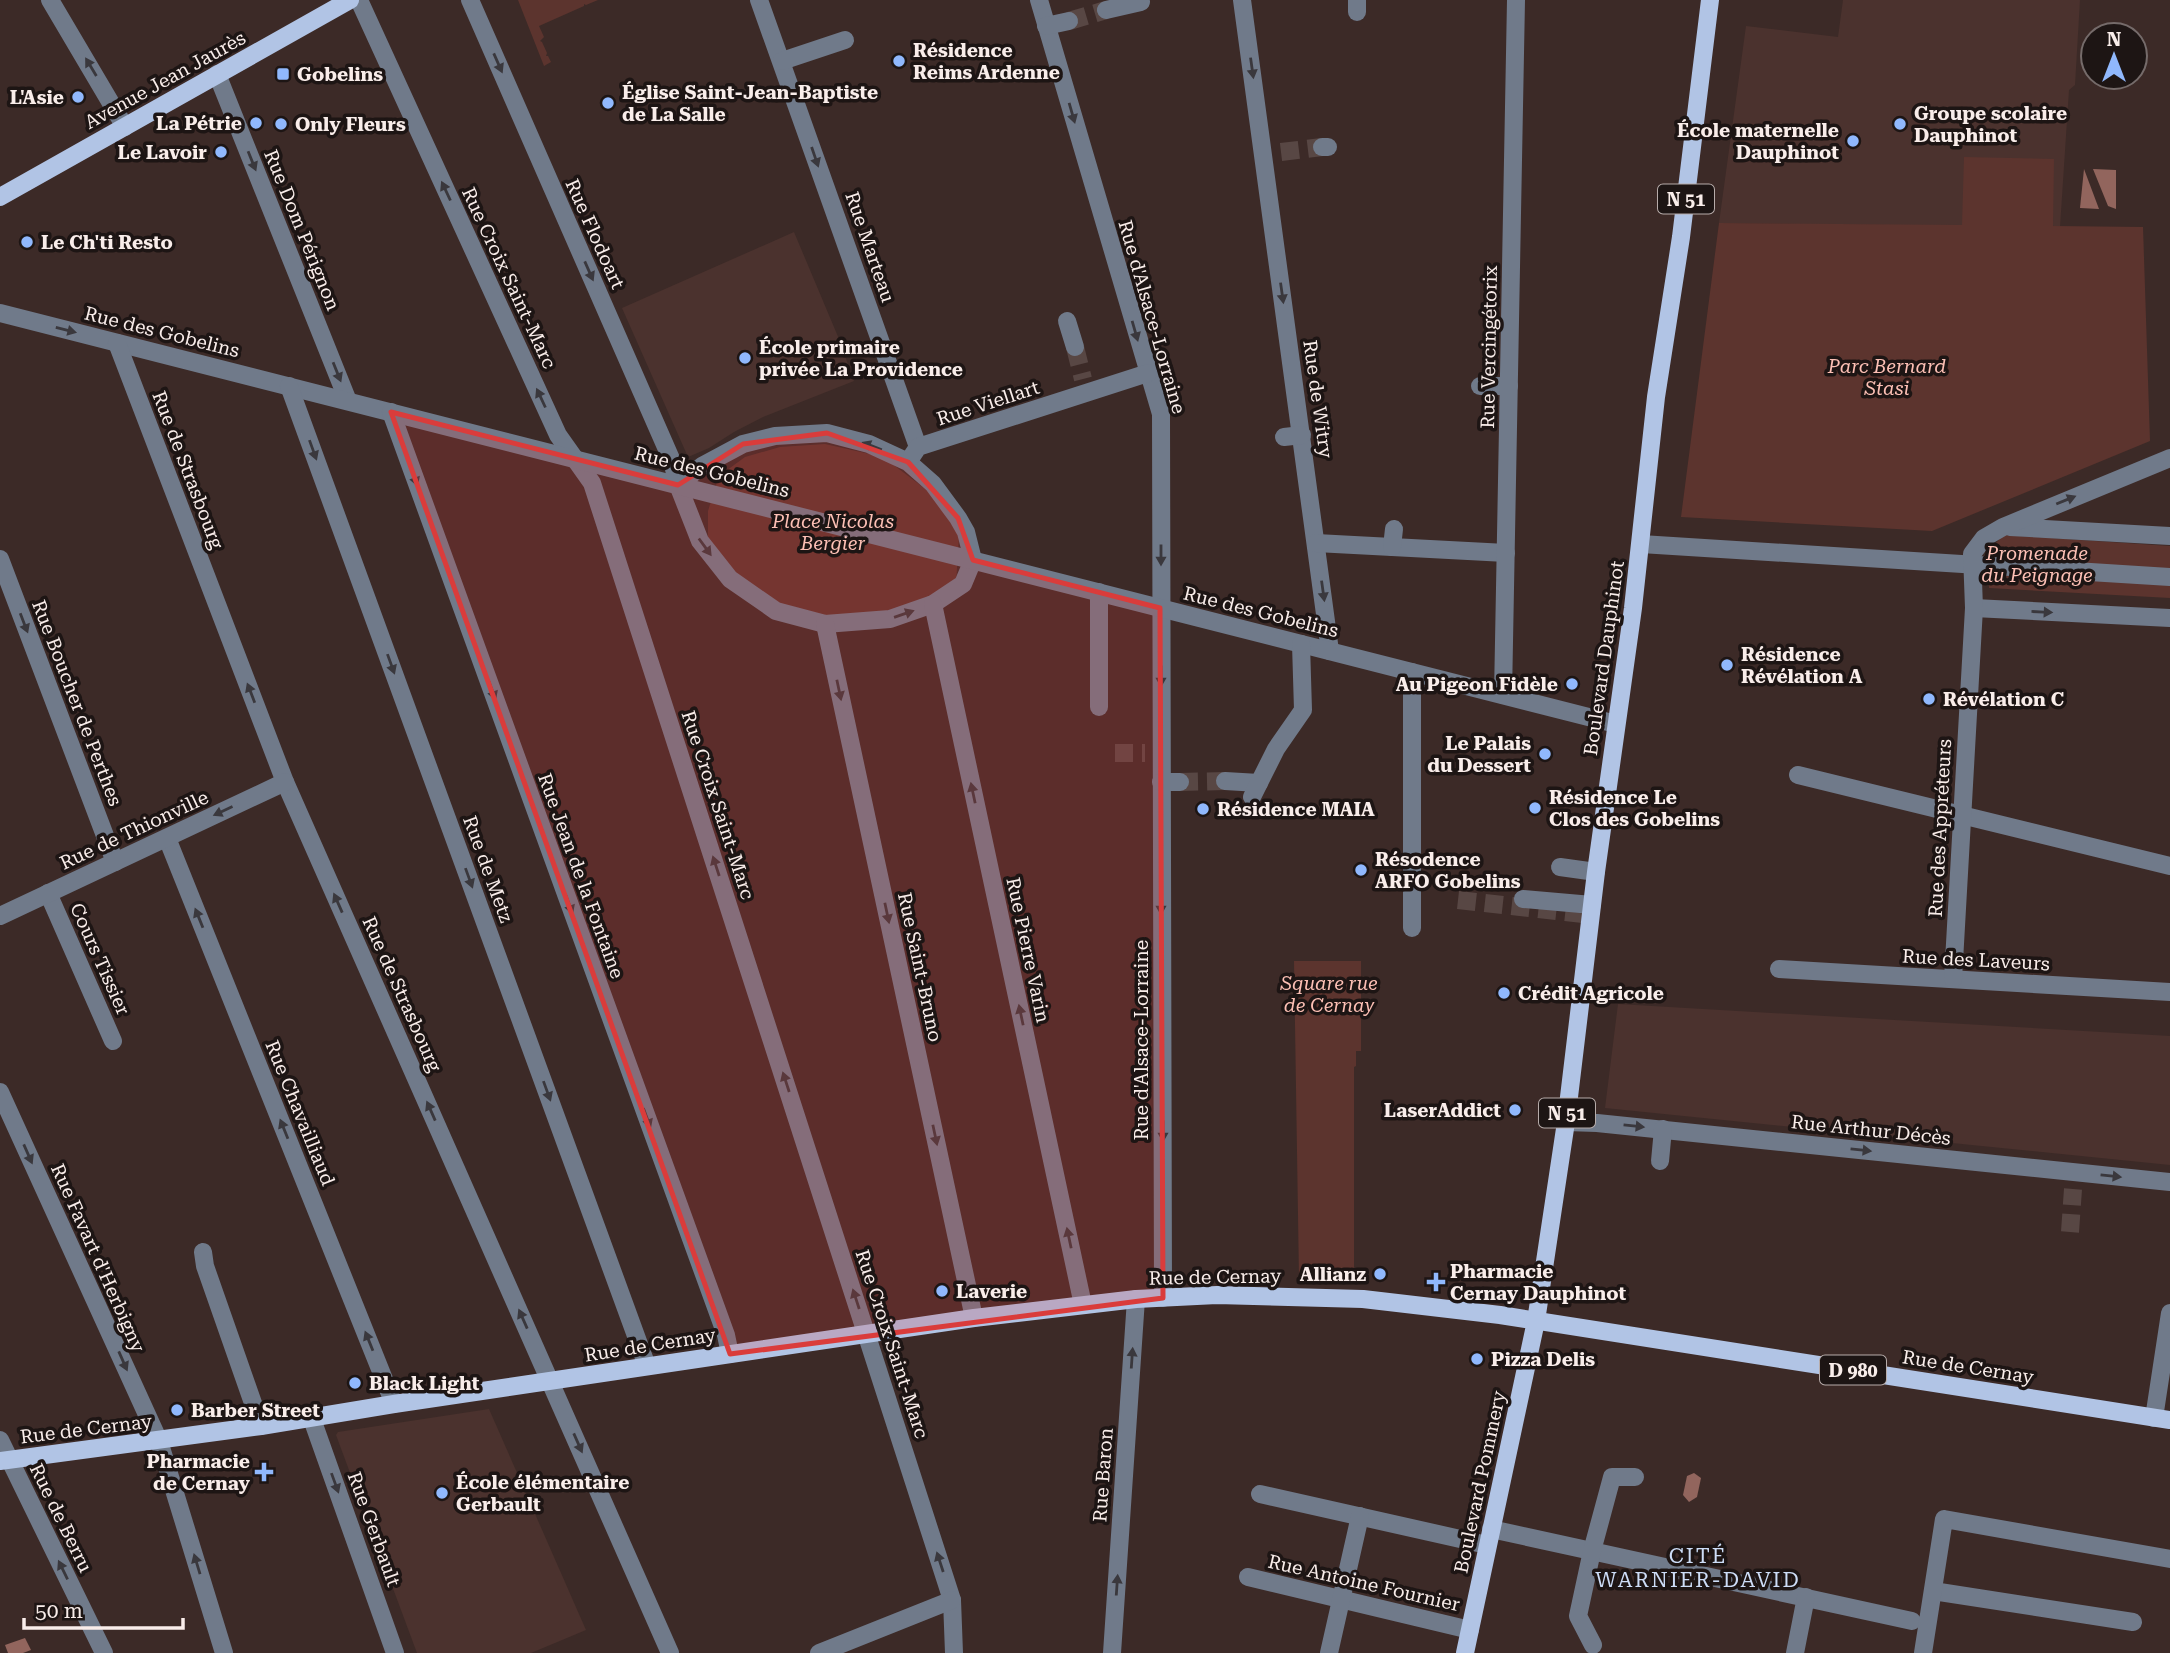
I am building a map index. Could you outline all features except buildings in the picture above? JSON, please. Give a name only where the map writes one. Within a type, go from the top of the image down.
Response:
[{"type":"main road","name":"Avenue Jean Jaurès","points":[[0,197],[350,0]]},
{"type":"main road","name":"Boulevard Dauphinot","points":[[1536,1321],[1566,1122],[1596,872],[1641,544],[1656,397],[1681,237],[1710,0]]},
{"type":"main road","name":"Rue de Cernay","points":[[5,1460],[312,1419],[394,1404],[974,1318],[1136,1299],[1217,1295],[1363,1299],[1536,1321],[2162,1419]]},
{"type":"main road","name":"Boulevard Pommery","points":[[1465,1653],[1536,1321]]},
{"type":"street","points":[[50,0],[125,127]]},
{"type":"street","name":"Rue Croix Saint-Marc","points":[[359,0],[558,435],[592,483],[952,1600],[954,1653]]},
{"type":"street","name":"Rue Flodoart","points":[[470,0],[672,461],[678,485]]},
{"type":"street","name":"Rue Marteau","points":[[760,0],[913,454]]},
{"type":"street","name":"Rue d'Alsace-Lorraine","points":[[1039,0],[1161,414],[1160,608],[1153,753],[1161,782],[1163,1298]]},
{"type":"street","name":"Rue de Witry","points":[[1242,0],[1272,153],[1293,436],[1316,543],[1330,651]]},
{"type":"street","name":"Rue Vercingétorix","points":[[1503,695],[1516,0]]},
{"type":"street","points":[[1107,10],[1141,2]]},
{"type":"street","points":[[1046,26],[1069,20]]},
{"type":"street","points":[[782,61],[845,40]]},
{"type":"street","name":"Rue Dom Pérignon","points":[[218,75],[348,401]]},
{"type":"street","name":"Rue des Gobelins","points":[[0,313],[1616,724]]},
{"type":"street","points":[[1066,321],[1075,347]]},
{"type":"street","name":"Rue de Strasbourg","points":[[117,343],[285,782],[670,1653]]},
{"type":"street","name":"Rue Viellart","points":[[913,454],[1085,386],[1148,373]]},
{"type":"street","name":"Rue de Metz","points":[[289,386],[647,1366]]},
{"type":"street","points":[[1480,386],[1509,386]]},
{"type":"street","name":"Rue Jean de la Fontaine","points":[[391,412],[712,1296],[730,1354]]},
{"type":"street","points":[[827,433],[913,454],[966,532],[973,560],[963,584],[933,604],[879,621],[825,624],[776,611],[730,579],[700,541],[678,485],[702,466],[743,444],[775,436],[827,433]]},
{"type":"street","points":[[1972,559],[1984,538],[2003,527],[2170,458]]},
{"type":"street","points":[[2003,527],[2170,536]]},
{"type":"street","points":[[1316,543],[1393,538],[1506,553]]},
{"type":"street","points":[[1641,544],[1972,559],[2170,577]]},
{"type":"street","name":"Rue Boucher de Perthes","points":[[0,559],[115,862]]},
{"type":"street","name":"Rue des Appréteurs","points":[[1953,979],[1974,608],[1972,559]]},
{"type":"street","points":[[1099,592],[1099,707]]},
{"type":"street","name":"Rue Pierre Varin","points":[[933,604],[1083,1305]]},
{"type":"street","points":[[1974,608],[2170,618]]},
{"type":"street","name":"Rue Saint-Bruno","points":[[825,624],[974,1318]]},
{"type":"street","points":[[1225,781],[1255,790],[1276,749],[1303,710],[1301,644]]},
{"type":"street","points":[[1412,672],[1412,928]]},
{"type":"street","points":[[1798,775],[2170,866]]},
{"type":"street","name":"Rue de Thionville","points":[[0,916],[285,782]]},
{"type":"street","points":[[1161,782],[1180,782]]},
{"type":"street","name":"Rue Chavailliaud","points":[[167,838],[394,1404]]},
{"type":"street","points":[[1560,867],[1596,872]]},
{"type":"street","name":"Cours Tissier","points":[[48,893],[113,1041]]},
{"type":"street","points":[[1523,899],[1592,905]]},
{"type":"street","name":"Rue des Laveurs","points":[[1779,969],[2170,992]]},
{"type":"street","name":"Rue Favart d'Herbigny","points":[[0,1092],[159,1441],[224,1653]]},
{"type":"street","name":"Rue Arthur Décès","points":[[1566,1122],[1663,1129],[2074,1180],[2170,1182]]},
{"type":"street","points":[[1660,1161],[1663,1129]]},
{"type":"street","points":[[203,1252],[205,1266],[261,1426]]},
{"type":"street","name":"Rue Baron","points":[[1112,1653],[1136,1299]]},
{"type":"street","points":[[2162,1419],[2170,1313]]},
{"type":"street","name":"Rue Gerbault","points":[[312,1419],[395,1653]]},
{"type":"street","name":"Rue de Berru","points":[[0,1440],[5,1460],[104,1653]]},
{"type":"street","points":[[1593,1644],[1578,1616],[1592,1551],[1612,1477],[1635,1477]]},
{"type":"street","points":[[1260,1494],[1360,1516],[1592,1551],[1912,1621]]},
{"type":"street","points":[[1329,1653],[1360,1516]]},
{"type":"street","points":[[1923,1653],[1944,1519],[2170,1559]]},
{"type":"street","name":"Rue Antoine Fournier","points":[[1248,1577],[1470,1630]]},
{"type":"street","points":[[1933,1591],[2133,1622]]},
{"type":"street","points":[[1795,1653],[1806,1597]]},
{"type":"street","points":[[819,1653],[952,1600]]},
{"type":"highlighted area","points":[[391,412],[678,485],[743,444],[827,433],[908,462],[958,518],[973,560],[1160,608],[1163,1298],[730,1354]]},
{"type":"shaded area","name":"Groupe scolaire Dauphinot","points":[[1843,0],[2080,0],[2075,85],[2069,90],[2060,227],[1719,223],[1746,26],[1838,37]]},
{"type":"shaded area","points":[[2084,169],[2099,209],[2080,208]]},
{"type":"shaded area","points":[[2093,169],[2116,170],[2116,209],[2108,206]]},
{"type":"shaded area","name":"École primaire privée La Providence","points":[[794,232],[854,381],[763,417],[688,457],[622,308]]},
{"type":"shaded area","points":[[1618,1004],[2170,1036],[2170,1165],[1605,1108]]},
{"type":"shaded area","name":"École élémentaire Gerbault","points":[[489,1409],[586,1630],[531,1653],[417,1653],[336,1435],[338,1432]]},
{"type":"shaded area","points":[[1694,1473],[1701,1478],[1697,1497],[1689,1502],[1683,1495],[1687,1476]]},
{"type":"shaded area","points":[[25,1638],[31,1650],[8,1653],[5,1645]]},
{"type":"green space","points":[[518,0],[598,0],[539,26],[544,37],[540,41],[551,62],[544,66]]},
{"type":"green space","name":"Parc Bernard Stasi","points":[[1964,157],[2054,159],[2053,226],[2143,227],[2150,441],[1932,531],[1681,517],[1719,223],[1962,225]]},
{"type":"green space","name":"Place Nicolas Bergier","points":[[825,444],[883,457],[932,494],[959,536],[956,584],[929,599],[880,615],[830,618],[779,604],[737,574],[708,540],[708,511],[719,476],[745,457],[780,447]]},
{"type":"green space","name":"Promenade du Peignage","points":[[2005,535],[2170,546],[2170,598],[1989,588],[1992,552]]},
{"type":"green space","name":"Square rue de Cernay","points":[[1294,961],[1361,961],[1361,1051],[1356,1051],[1354,1067],[1354,1279],[1299,1278]]},
{"type":"tunnel","points":[[1069,21],[1106,10]]},
{"type":"tunnel","points":[[1281,152],[1322,147]]},
{"type":"tunnel","points":[[1075,347],[1083,379]]},
{"type":"tunnel","points":[[1115,753],[1145,753]]},
{"type":"tunnel","points":[[1180,782],[1225,781]]},
{"type":"tunnel","points":[[1458,900],[1591,915]]},
{"type":"tunnel","points":[[2070,1232],[2073,1189]]},
{"type":"place","name":"Résidence Reims Ardenne","points":[[899,61]]},
{"type":"place","name":"Gobelins","points":[[283,74]]},
{"type":"place","name":"L'Asie","points":[[78,97]]},
{"type":"place","name":"Église Saint-Jean-Baptiste de La Salle","points":[[608,103]]},
{"type":"place","name":"La Pétrie","points":[[256,123]]},
{"type":"place","name":"Only Fleurs","points":[[281,124]]},
{"type":"place","name":"Groupe scolaire Dauphinot","points":[[1900,124]]},
{"type":"place","name":"École maternelle Dauphinot","points":[[1853,141]]},
{"type":"place","name":"Le Lavoir","points":[[221,152]]},
{"type":"place","name":"Le Ch'ti Resto","points":[[27,242]]},
{"type":"place","name":"École primaire privée La Providence","points":[[745,358]]},
{"type":"place","name":"Résidence Révélation A","points":[[1727,665]]},
{"type":"place","name":"Au Pigeon Fidèle","points":[[1572,684]]},
{"type":"place","name":"Révélation C","points":[[1929,699]]},
{"type":"place","name":"Le Palais du Dessert","points":[[1545,754]]},
{"type":"place","name":"Résidence Le Clos des Gobelins","points":[[1535,808]]},
{"type":"place","name":"Résidence MAIA","points":[[1203,809]]},
{"type":"place","name":"Résodence ARFO Gobelins","points":[[1361,870]]},
{"type":"place","name":"Crédit Agricole","points":[[1504,993]]},
{"type":"place","name":"LaserAddict","points":[[1515,1110]]},
{"type":"place","name":"Allianz","points":[[1380,1274]]},
{"type":"place","name":"Pharmacie Cernay Dauphinot","points":[[1436,1282]]},
{"type":"place","name":"Laverie","points":[[942,1291]]},
{"type":"place","name":"Pizza Delis","points":[[1477,1359]]},
{"type":"place","name":"Black Light","points":[[355,1383]]},
{"type":"place","name":"Barber Street","points":[[177,1410]]},
{"type":"place","name":"Pharmacie de Cernay","points":[[264,1472]]},
{"type":"place","name":"École élémentaire Gerbault","points":[[442,1493]]},
{"type":"district","name":"CITÉ WARNIER-DAVID","points":[[1698,1568]]}]
